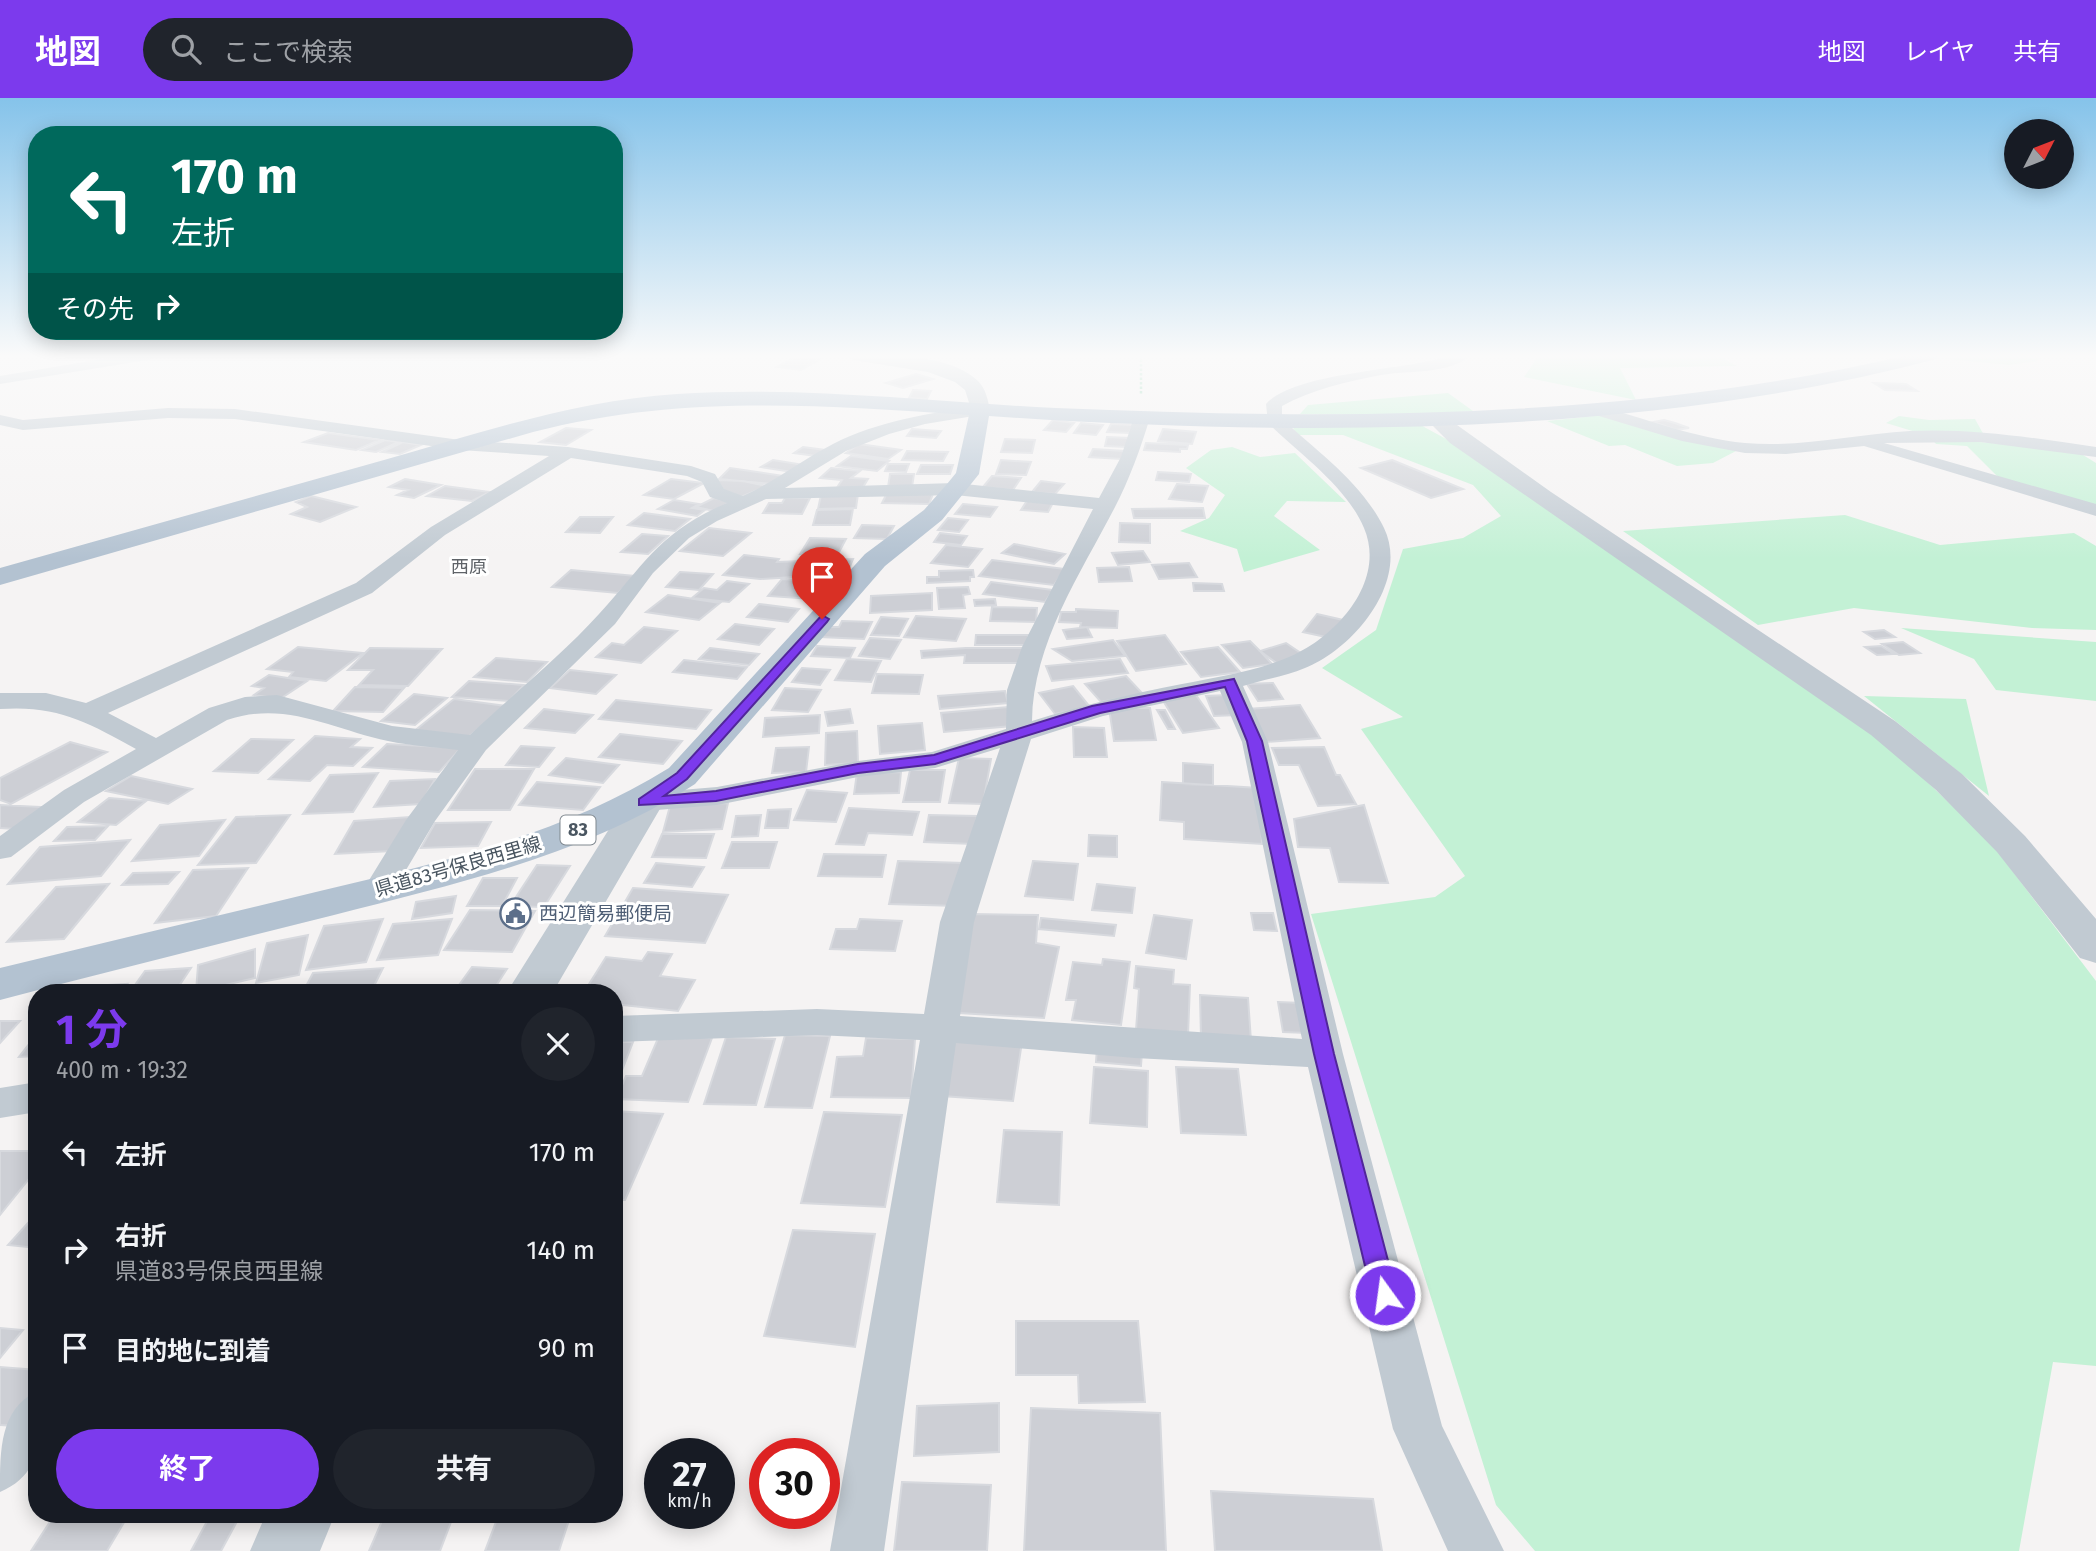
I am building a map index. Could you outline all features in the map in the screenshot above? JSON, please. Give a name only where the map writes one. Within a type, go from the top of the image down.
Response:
[{"type":"main road","points":[[0,577],[460,444],[543,423]]},
{"type":"main road","name":"県道83号保良西里線","points":[[0,984],[379,890],[496,857],[601,822],[645,802],[682,776],[875,560],[933,514],[955,489],[967,474],[978,423]]},
{"type":"street","points":[[13,423],[23,425],[50,423]]},
{"type":"street","points":[[301,423],[460,444],[568,452],[691,471],[709,478],[717,493],[753,498],[955,489],[1107,505]]},
{"type":"street","points":[[379,890],[421,820],[476,744],[607,619],[664,549],[682,534],[753,498],[840,447],[910,423]]},
{"type":"street","points":[[857,1551],[957,922],[1019,733],[1020,690],[1034,647],[1054,602],[1130,457],[1140,423]]},
{"type":"street","points":[[535,984],[645,802],[730,794],[858,769],[935,760],[1097,709],[1229,682],[1297,663],[1325,648],[1346,630],[1377,583],[1379,555],[1375,530],[1353,494],[1277,423]]},
{"type":"street","points":[[1440,423],[1542,497],[1882,728],[1948,782],[2011,844],[2096,947]]},
{"type":"street","points":[[1640,423],[1705,441],[1769,450],[1914,436],[1958,437],[2096,452]]},
{"type":"street","points":[[1858,441],[2096,510]]},
{"type":"street","points":[[88,712],[364,588],[438,531],[568,452]]},
{"type":"street","points":[[1229,682],[1255,741],[1324,1054],[1418,1429],[1446,1493],[1477,1551]]},
{"type":"street","points":[[0,701],[27,698],[54,700],[88,712],[157,750]]},
{"type":"street","points":[[0,850],[74,796],[218,714],[245,705],[277,703],[391,734],[476,744]]},
{"type":"street","points":[[623,1029],[817,1022],[1324,1054]]},
{"type":"street","points":[[0,1103],[28,1098]]},
{"type":"street","points":[[0,1466],[28,1427]]},
{"type":"street","points":[[285,1551],[297,1523]]},
{"type":"green space","points":[[1416,423],[1470,452],[1873,730],[1991,843],[2096,981],[2096,1366],[2053,1362],[2019,1551],[1535,1551],[1496,1505],[1311,914],[1435,897],[1465,876],[1361,729],[1403,717],[1322,668],[1376,630],[1403,549],[1463,538],[1501,516],[1473,485],[1343,435],[1298,435],[1291,425]]},
{"type":"green space","points":[[1551,423],[1632,423],[1736,451],[1713,463],[1677,466],[1625,445],[1609,446]]},
{"type":"green space","points":[[1886,423],[1977,423],[1985,437],[1919,433]]},
{"type":"green space","points":[[1931,438],[2075,450],[2096,463],[2096,507],[2001,480],[1967,446],[1936,444]]},
{"type":"green space","points":[[1232,447],[1260,457],[1295,453],[1346,502],[1287,501],[1274,516],[1320,550],[1244,572],[1237,549],[1180,531],[1209,518],[1225,495],[1186,468],[1211,450]]},
{"type":"green space","points":[[1845,515],[1940,545],[2074,533],[2096,546],[2096,630],[2032,628],[1854,608],[1758,625],[1623,531]]},
{"type":"green space","points":[[1901,628],[2096,642],[2096,701],[1996,690],[1974,659]]},
{"type":"green space","points":[[1864,696],[1966,699],[1989,796]]},
{"type":"building","points":[[1050,423],[1074,423],[1066,432],[1044,430]]},
{"type":"building","points":[[1081,423],[1103,425],[1096,435],[1074,433]]},
{"type":"building","points":[[1655,423],[1673,423],[1689,428],[1676,430]]},
{"type":"building","points":[[1111,424],[1133,425],[1129,433],[1107,432]]},
{"type":"building","points":[[566,428],[591,430],[566,445],[540,442]]},
{"type":"building","points":[[912,429],[941,431],[936,438],[907,436]]},
{"type":"building","points":[[1163,429],[1196,432],[1192,444],[1158,441]]},
{"type":"building","points":[[328,433],[380,440],[356,450],[304,442]]},
{"type":"building","points":[[1107,437],[1129,438],[1127,447],[1105,446]]},
{"type":"building","points":[[1005,439],[1035,440],[1032,453],[1001,452]]},
{"type":"building","points":[[385,440],[399,442],[376,452],[362,450]]},
{"type":"building","points":[[403,442],[421,445],[400,454],[382,452]]},
{"type":"building","points":[[1146,443],[1188,445],[1187,449],[1180,449],[1180,452],[1144,450]]},
{"type":"building","points":[[859,444],[901,450],[888,459],[846,453]]},
{"type":"building","points":[[803,447],[825,450],[816,456],[794,453]]},
{"type":"building","points":[[1093,449],[1125,451],[1122,459],[1089,457]]},
{"type":"building","points":[[907,451],[948,452],[943,461],[902,460]]},
{"type":"building","points":[[851,456],[889,461],[877,471],[837,466]]},
{"type":"building","points":[[773,460],[804,465],[792,472],[761,467]]},
{"type":"building","points":[[1001,460],[1031,462],[1026,475],[996,474]]},
{"type":"building","points":[[1392,460],[1463,489],[1431,498],[1361,468]]},
{"type":"building","points":[[888,464],[909,464],[906,472],[885,471]]},
{"type":"building","points":[[921,465],[953,465],[950,474],[917,474]]},
{"type":"building","points":[[730,468],[784,476],[772,484],[719,479]]},
{"type":"building","points":[[831,468],[860,471],[851,478],[868,479],[862,489],[836,489],[842,480],[820,478]]},
{"type":"building","points":[[1158,472],[1191,474],[1189,482],[1156,480]]},
{"type":"building","points":[[890,474],[914,474],[912,487],[888,487]]},
{"type":"building","points":[[992,476],[1021,478],[1013,490],[983,487]]},
{"type":"building","points":[[405,479],[441,485],[414,498],[397,495],[408,490],[389,487]]},
{"type":"building","points":[[671,479],[704,483],[674,499],[644,495]]},
{"type":"building","points":[[717,480],[743,481],[767,486],[741,497],[724,491]]},
{"type":"building","points":[[1041,481],[1064,484],[1055,494],[1032,492]]},
{"type":"building","points":[[1177,484],[1208,486],[1202,502],[1169,499]]},
{"type":"building","points":[[445,486],[490,492],[472,501],[427,496]]},
{"type":"building","points":[[887,493],[933,494],[929,504],[882,503]]},
{"type":"building","points":[[858,494],[856,508],[818,509],[821,495]]},
{"type":"building","points":[[311,496],[356,507],[320,522],[291,514],[307,507],[296,502]]},
{"type":"building","points":[[714,498],[731,502],[714,511],[696,507]]},
{"type":"building","points":[[785,498],[810,498],[802,514],[763,513],[769,503],[782,503]]},
{"type":"building","points":[[1028,499],[1054,501],[1048,512],[1021,510]]},
{"type":"building","points":[[674,500],[699,504],[692,508],[705,510],[697,516],[658,509]]},
{"type":"building","points":[[963,504],[997,507],[990,517],[955,514]]},
{"type":"building","points":[[1203,508],[1205,518],[1134,518],[1132,509]]},
{"type":"building","points":[[853,509],[850,525],[813,525],[817,510]]},
{"type":"building","points":[[644,513],[690,519],[675,531],[628,525]]},
{"type":"building","points":[[580,517],[613,517],[600,533],[566,532]]},
{"type":"building","points":[[948,518],[968,520],[959,532],[938,530]]},
{"type":"building","points":[[1120,523],[1150,524],[1150,543],[1119,542]]},
{"type":"building","points":[[862,525],[894,526],[887,539],[854,538]]},
{"type":"building","points":[[709,528],[751,533],[723,556],[680,551]]},
{"type":"building","points":[[940,533],[967,536],[961,545],[934,542]]},
{"type":"building","points":[[642,534],[668,536],[648,554],[621,552]]},
{"type":"building","points":[[810,538],[846,539],[837,556],[800,554]]},
{"type":"building","points":[[1014,544],[1065,554],[1054,564],[1002,553]]},
{"type":"building","points":[[946,545],[982,549],[968,567],[931,563]]},
{"type":"building","points":[[1143,551],[1150,562],[1118,565],[1112,553]]},
{"type":"building","points":[[744,555],[779,559],[777,562],[853,559],[847,573],[811,573],[810,576],[760,579],[723,575]]},
{"type":"building","points":[[992,560],[1065,569],[1054,585],[979,576]]},
{"type":"building","points":[[1189,563],[1197,577],[1159,579],[1152,565]]},
{"type":"building","points":[[1129,567],[1132,581],[1099,582],[1097,568]]},
{"type":"building","points":[[571,570],[636,576],[618,593],[552,587]]},
{"type":"building","points":[[973,570],[974,577],[970,577],[970,581],[927,583],[927,577],[939,577],[939,571]]},
{"type":"building","points":[[680,572],[713,574],[699,590],[666,587]]},
{"type":"building","points":[[782,579],[826,582],[813,599],[768,596]]},
{"type":"building","points":[[727,581],[749,584],[729,602],[692,598],[704,588],[717,590]]},
{"type":"building","points":[[991,582],[1053,590],[1045,602],[983,594]]},
{"type":"building","points":[[1193,583],[1222,584],[1224,591],[1194,591]]},
{"type":"building","points":[[968,587],[970,594],[963,595],[965,608],[939,609],[937,588]]},
{"type":"building","points":[[932,593],[932,610],[870,613],[871,596]]},
{"type":"building","points":[[668,595],[720,603],[699,620],[646,612]]},
{"type":"building","points":[[995,599],[996,605],[975,606],[974,600]]},
{"type":"building","points":[[759,604],[799,609],[788,622],[747,617]]},
{"type":"building","points":[[992,607],[1037,608],[1036,622],[990,621]]},
{"type":"building","points":[[1076,609],[1118,611],[1117,628],[1080,627],[1081,623],[1059,622],[1061,612],[1076,612]]},
{"type":"building","points":[[1317,614],[1343,620],[1330,638],[1303,632]]},
{"type":"building","points":[[916,616],[966,619],[956,641],[904,637]]},
{"type":"building","points":[[881,617],[908,619],[899,636],[871,635]]},
{"type":"building","points":[[842,621],[872,622],[864,639],[821,637],[827,627],[839,627]]},
{"type":"building","points":[[735,624],[774,629],[759,645],[718,639]]},
{"type":"building","points":[[644,627],[677,631],[641,663],[596,657],[612,643],[624,645]]},
{"type":"building","points":[[1087,627],[1092,637],[1067,639],[1063,630]]},
{"type":"building","points":[[1884,630],[1895,637],[1875,639],[1864,632]]},
{"type":"building","points":[[976,635],[1028,635],[1028,645],[975,645]]},
{"type":"building","points":[[1165,635],[1186,664],[1136,671],[1117,641]]},
{"type":"building","points":[[870,638],[901,640],[890,659],[859,656]]},
{"type":"building","points":[[1113,640],[1125,656],[1072,661],[1053,649]]},
{"type":"building","points":[[1250,641],[1272,664],[1243,668],[1222,645]]},
{"type":"building","points":[[1903,642],[1920,653],[1899,655],[1882,644]]},
{"type":"building","points":[[1286,643],[1305,656],[1278,664],[1260,651]]},
{"type":"building","points":[[817,646],[855,648],[850,658],[811,656]]},
{"type":"building","points":[[1881,646],[1894,654],[1877,655],[1865,647]]},
{"type":"building","points":[[298,647],[363,653],[326,681],[289,677],[293,672],[267,669]]},
{"type":"building","points":[[1218,647],[1240,672],[1201,677],[1181,652]]},
{"type":"building","points":[[370,648],[442,649],[408,686],[359,685],[373,670],[348,670]]},
{"type":"building","points":[[710,648],[759,654],[749,665],[699,659]]},
{"type":"building","points":[[1023,648],[1023,663],[964,663],[965,655],[922,658],[921,651]]},
{"type":"building","points":[[496,658],[547,662],[527,682],[474,677]]},
{"type":"building","points":[[847,659],[881,661],[871,682],[835,680]]},
{"type":"building","points":[[1120,659],[1128,673],[1052,681],[1046,666]]},
{"type":"building","points":[[684,660],[747,667],[737,679],[673,672]]},
{"type":"building","points":[[802,668],[830,670],[820,685],[792,682]]},
{"type":"building","points":[[570,670],[616,675],[596,694],[550,688]]},
{"type":"building","points":[[877,674],[923,675],[919,694],[872,693]]},
{"type":"building","points":[[269,675],[307,681],[280,699],[254,695],[264,688],[252,686]]},
{"type":"building","points":[[1126,676],[1143,694],[1101,702],[1085,684]]},
{"type":"building","points":[[469,681],[524,685],[509,701],[452,697]]},
{"type":"building","points":[[1273,683],[1283,699],[1258,701],[1247,684]]},
{"type":"building","points":[[1073,686],[1090,707],[1055,714],[1039,693]]},
{"type":"building","points":[[355,687],[404,688],[383,712],[333,711]]},
{"type":"building","points":[[785,688],[821,690],[808,712],[772,710]]},
{"type":"building","points":[[1005,691],[1008,703],[940,709],[938,696]]},
{"type":"building","points":[[414,694],[447,698],[415,725],[381,721]]},
{"type":"building","points":[[1196,695],[1219,728],[1183,733],[1162,699]]},
{"type":"building","points":[[1228,695],[1237,715],[1214,716],[1206,696]]},
{"type":"building","points":[[454,699],[506,706],[466,739],[413,732]]},
{"type":"building","points":[[616,700],[711,710],[696,729],[599,719]]},
{"type":"building","points":[[1300,705],[1320,738],[1265,742],[1248,709]]},
{"type":"building","points":[[1008,707],[1012,726],[944,732],[941,713]]},
{"type":"building","points":[[1109,708],[1150,708],[1156,740],[1114,741]]},
{"type":"building","points":[[544,709],[593,715],[575,733],[525,728]]},
{"type":"building","points":[[850,709],[853,723],[828,726],[825,712]]},
{"type":"building","points":[[1157,710],[1165,710],[1175,729],[1168,729]]},
{"type":"building","points":[[820,715],[819,733],[763,737],[765,718]]},
{"type":"building","points":[[922,723],[925,750],[880,754],[878,726]]},
{"type":"building","points":[[1073,727],[1104,728],[1107,757],[1074,757]]},
{"type":"building","points":[[857,731],[858,763],[825,765],[826,733]]},
{"type":"building","points":[[620,734],[682,741],[663,764],[599,757]]},
{"type":"building","points":[[315,736],[360,739],[351,747],[372,748],[353,766],[327,765],[310,781],[269,779]]},
{"type":"building","points":[[251,739],[293,740],[258,773],[214,771]]},
{"type":"building","points":[[70,742],[107,752],[11,804],[0,800],[0,778]]},
{"type":"building","points":[[387,744],[461,748],[439,772],[363,767]]},
{"type":"building","points":[[521,746],[554,748],[539,767],[506,765]]},
{"type":"building","points":[[809,747],[806,772],[772,773],[776,748]]},
{"type":"building","points":[[1324,747],[1336,775],[1340,775],[1356,804],[1318,806],[1299,765],[1279,765],[1272,748]]},
{"type":"building","points":[[566,758],[619,765],[603,783],[549,775]]},
{"type":"building","points":[[959,758],[991,759],[983,804],[949,803]]},
{"type":"building","points":[[1183,763],[1213,765],[1213,785],[1183,784]]},
{"type":"building","points":[[475,769],[534,769],[510,810],[448,810]]},
{"type":"building","points":[[910,770],[945,770],[940,802],[903,802]]},
{"type":"building","points":[[901,772],[899,793],[854,794],[857,773]]},
{"type":"building","points":[[378,773],[353,812],[303,814],[330,775]]},
{"type":"building","points":[[131,776],[192,789],[168,804],[106,791]]},
{"type":"building","points":[[435,779],[421,804],[374,807],[390,781]]},
{"type":"building","points":[[537,782],[600,787],[583,810],[519,805]]},
{"type":"building","points":[[1162,782],[1259,788],[1262,844],[1184,839],[1184,822],[1160,820]]},
{"type":"building","points":[[807,790],[847,793],[836,822],[794,820]]},
{"type":"building","points":[[109,798],[146,801],[116,825],[78,822]]},
{"type":"building","points":[[728,803],[722,829],[663,832],[670,806]]},
{"type":"building","points":[[0,805],[43,807],[15,829],[0,828]]},
{"type":"building","points":[[1364,805],[1388,883],[1339,882],[1330,848],[1298,847],[1294,819]]},
{"type":"building","points":[[849,808],[919,812],[912,835],[868,833],[864,845],[836,844]]},
{"type":"building","points":[[791,809],[788,828],[765,828],[768,810]]},
{"type":"building","points":[[290,815],[256,863],[198,865],[236,817]]},
{"type":"building","points":[[761,815],[758,836],[732,837],[736,816]]},
{"type":"building","points":[[929,815],[977,816],[973,844],[924,842]]},
{"type":"building","points":[[409,817],[392,851],[335,854],[354,821]]},
{"type":"building","points":[[225,820],[199,856],[132,861],[160,825]]},
{"type":"building","points":[[491,822],[478,846],[421,848],[435,823]]},
{"type":"building","points":[[108,826],[95,840],[54,841],[67,827]]},
{"type":"building","points":[[662,834],[714,834],[706,858],[652,857]]},
{"type":"building","points":[[1089,835],[1117,836],[1117,857],[1088,856]]},
{"type":"building","points":[[130,840],[101,876],[8,884],[40,847]]},
{"type":"building","points":[[732,842],[777,842],[769,868],[722,868]]},
{"type":"building","points":[[824,854],[886,855],[882,877],[818,876]]},
{"type":"building","points":[[898,861],[964,863],[958,906],[889,904]]},
{"type":"building","points":[[1033,861],[1078,864],[1073,900],[1025,896]]},
{"type":"building","points":[[656,863],[704,867],[692,887],[644,883]]},
{"type":"building","points":[[537,865],[570,866],[544,907],[510,906]]},
{"type":"building","points":[[248,868],[216,916],[155,923],[193,870]]},
{"type":"building","points":[[179,872],[168,884],[122,885],[133,873]]},
{"type":"building","points":[[483,878],[517,878],[502,906],[467,906]]},
{"type":"building","points":[[109,884],[64,939],[7,942],[56,887]]},
{"type":"building","points":[[1097,884],[1135,888],[1132,913],[1092,910]]},
{"type":"building","points":[[633,888],[728,895],[705,943],[605,936]]},
{"type":"building","points":[[456,896],[452,913],[412,919],[416,902]]},
{"type":"building","points":[[470,910],[535,911],[512,952],[444,950]]},
{"type":"building","points":[[1251,913],[1273,913],[1277,931],[1254,930]]},
{"type":"building","points":[[970,914],[1038,915],[1036,943],[1059,947],[1044,1018],[959,1013]]},
{"type":"building","points":[[1154,915],[1192,920],[1186,959],[1146,953]]},
{"type":"building","points":[[1041,918],[1116,925],[1114,936],[1039,929]]},
{"type":"building","points":[[383,919],[366,962],[306,970],[324,926]]},
{"type":"building","points":[[452,919],[438,955],[377,960],[393,924]]},
{"type":"building","points":[[860,919],[902,921],[895,951],[830,949],[836,929],[857,929]]},
{"type":"building","points":[[308,935],[299,975],[256,983],[267,943]]},
{"type":"building","points":[[255,949],[255,978],[230,984],[197,984],[198,965]]},
{"type":"building","points":[[648,952],[672,954],[660,976],[695,980],[678,1011],[623,1005],[623,984],[589,984],[606,957],[642,961]]},
{"type":"building","points":[[1103,959],[1130,962],[1121,1025],[1072,1020],[1076,1000],[1066,1000],[1073,962],[1102,965]]},
{"type":"building","points":[[1136,966],[1174,970],[1173,984],[1190,985],[1188,1035],[1136,1030],[1139,989],[1134,988]]},
{"type":"building","points":[[472,967],[507,969],[497,984],[460,984]]},
{"type":"building","points":[[191,968],[180,984],[136,984],[145,971]]},
{"type":"building","points":[[383,968],[375,984],[307,984],[313,973]]},
{"type":"building","points":[[1200,995],[1248,998],[1251,1041],[1201,1038]]},
{"type":"building","points":[[1278,1002],[1301,1003],[1307,1033],[1283,1032]]},
{"type":"building","points":[[0,1021],[20,1021],[0,1043]]},
{"type":"building","points":[[785,1035],[830,1036],[812,1108],[765,1107]]},
{"type":"building","points":[[659,1036],[712,1038],[688,1102],[623,1099],[626,1076],[642,1076]]},
{"type":"building","points":[[726,1037],[775,1039],[756,1105],[704,1104]]},
{"type":"building","points":[[954,1037],[1022,1042],[1013,1101],[942,1096]]},
{"type":"building","points":[[866,1038],[915,1039],[911,1098],[831,1097],[837,1057],[863,1056]]},
{"type":"building","points":[[623,1042],[633,1042],[623,1068]]},
{"type":"building","points":[[28,1046],[28,1056],[19,1057]]},
{"type":"building","points":[[1097,1048],[1142,1052],[1141,1066],[1096,1062]]},
{"type":"building","points":[[1094,1067],[1148,1071],[1147,1127],[1090,1123]]},
{"type":"building","points":[[1176,1067],[1238,1069],[1246,1135],[1181,1133]]},
{"type":"building","points":[[623,1112],[663,1114],[625,1200]]},
{"type":"building","points":[[824,1112],[902,1115],[885,1207],[801,1203]]},
{"type":"building","points":[[1004,1130],[1062,1132],[1059,1205],[997,1202]]},
{"type":"building","points":[[0,1151],[28,1151],[28,1180],[0,1215]]},
{"type":"building","points":[[28,1223],[28,1247],[8,1245]]},
{"type":"building","points":[[793,1230],[875,1234],[855,1347],[764,1336]]},
{"type":"building","points":[[1016,1321],[1138,1321],[1145,1402],[1079,1403],[1078,1375],[1016,1375]]},
{"type":"building","points":[[0,1328],[23,1330],[0,1358]]},
{"type":"building","points":[[0,1367],[28,1369],[28,1409],[15,1426],[0,1425]]},
{"type":"building","points":[[999,1403],[999,1452],[914,1456],[917,1406]]},
{"type":"building","points":[[1031,1408],[1160,1413],[1166,1551],[1024,1551]]},
{"type":"building","points":[[902,1482],[991,1485],[987,1551],[894,1551]]},
{"type":"building","points":[[1211,1491],[1373,1499],[1382,1551],[1215,1551]]},
{"type":"building","points":[[49,1523],[124,1523],[107,1551],[31,1551]]},
{"type":"building","points":[[206,1523],[236,1523],[221,1551],[191,1551]]},
{"type":"building","points":[[381,1523],[451,1523],[440,1551],[369,1551]]},
{"type":"building","points":[[496,1523],[568,1523],[559,1551],[485,1551]]},
{"type":"place","name":"西辺簡易郵便局","points":[[516,913]]},
{"type":"district","name":"西原","points":[[469,567]]},
{"type":"route","points":[[822,619],[682,776],[645,802],[716,796],[858,769],[935,760],[1097,709],[1229,682],[1255,741],[1324,1054],[1385,1295]]}]
